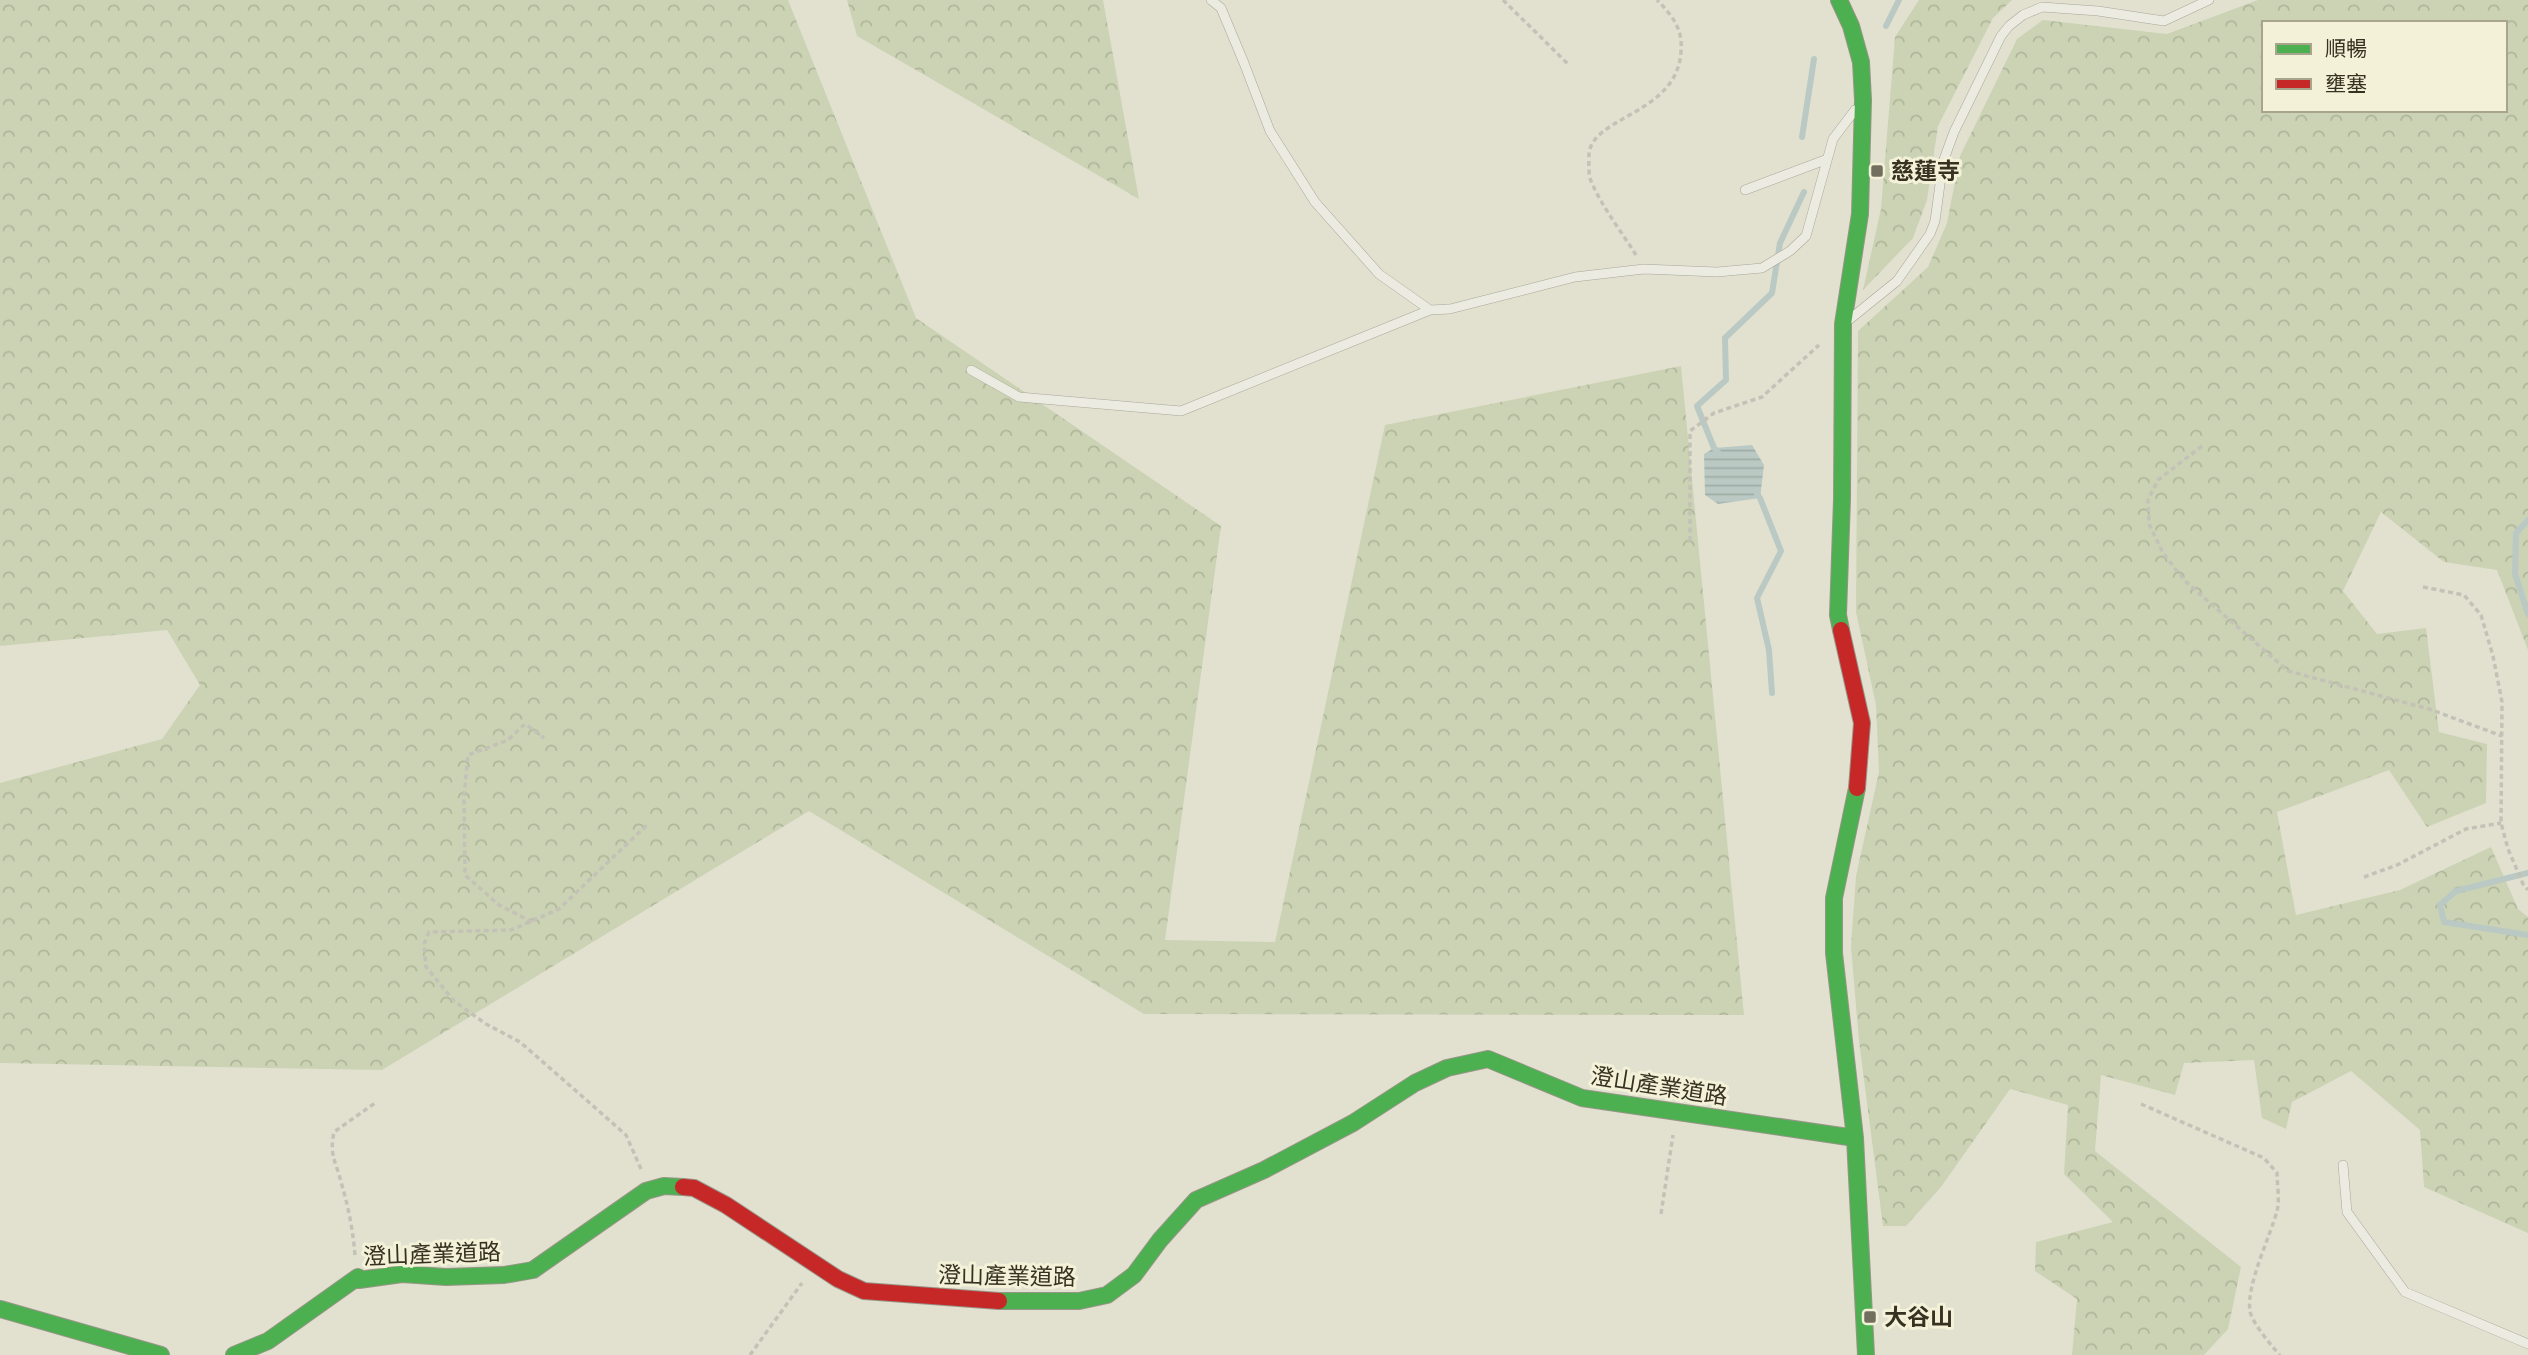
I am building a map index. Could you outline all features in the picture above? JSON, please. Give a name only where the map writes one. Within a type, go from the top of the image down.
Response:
[{"type":"street","points":[[1839,0],[1851,26],[1861,62],[1863,100],[1860,214],[1843,324],[1839,615],[1862,723],[1860,776],[1834,898],[1833,953],[1855,1138],[1866,1355]]},
{"type":"street","name":"澄山產業道路","points":[[234,1355],[268,1341],[358,1278],[402,1274],[446,1277],[504,1275],[533,1270],[646,1191],[664,1186],[694,1188],[726,1205],[815,1265],[864,1290],[882,1294],[981,1301],[1079,1301],[1107,1295],[1133,1275],[1196,1200],[1264,1170],[1353,1123],[1415,1083],[1447,1068],[1488,1059],[1582,1098],[1855,1138]]},
{"type":"street","points":[[0,1308],[162,1355]]},
{"type":"lane","points":[[1211,0],[1220,8],[1270,131],[1315,202],[1379,274],[1430,310]]},
{"type":"lane","points":[[1843,324],[1897,281],[1930,234],[1935,220],[1943,162],[1954,132],[2001,36],[2009,26],[2023,15],[2042,7],[2098,11],[2164,21],[2209,0]]},
{"type":"lane","points":[[971,370],[1018,397],[1181,411],[1430,310],[1450,309],[1575,277],[1644,269],[1717,272],[1762,268],[1790,251],[1805,236],[1833,139],[1863,100]]},
{"type":"lane","points":[[1745,190],[1825,160]]},
{"type":"lane","points":[[2343,1164],[2347,1212],[2405,1292],[2528,1345]]},
{"type":"path","points":[[1503,0],[1568,64]]},
{"type":"path","points":[[1644,269],[1590,179],[1589,152],[1596,137],[1654,101],[1672,82],[1681,66],[1682,42],[1674,17],[1657,0]]},
{"type":"path","points":[[1690,541],[1690,431],[1714,413],[1762,397],[1843,324]]},
{"type":"path","points":[[2202,446],[2158,480],[2148,500],[2149,524],[2163,553],[2185,581],[2288,670],[2429,709],[2502,736]]},
{"type":"path","points":[[2423,587],[2463,595],[2481,615],[2502,702],[2501,823],[2508,849],[2528,890]]},
{"type":"path","points":[[532,922],[499,905],[465,874],[464,797],[468,755],[508,740],[525,724],[544,738]]},
{"type":"path","points":[[2364,877],[2397,865],[2466,829],[2501,823]]},
{"type":"path","points":[[646,1191],[640,1162],[626,1135],[520,1042],[486,1024],[454,1001],[426,967],[424,944],[429,932],[511,930],[559,909],[648,824]]},
{"type":"path","points":[[358,1278],[354,1237],[341,1178],[332,1160],[332,1141],[334,1132],[375,1103]]},
{"type":"path","points":[[2141,1104],[2264,1158],[2277,1173],[2277,1209],[2251,1294],[2249,1313],[2272,1348],[2280,1355]]},
{"type":"path","points":[[1661,1214],[1677,1112]]},
{"type":"path","points":[[750,1355],[815,1265]]},
{"type":"green space","points":[[0,0],[788,0],[916,318],[1221,526],[1165,940],[1275,942],[1385,425],[1681,366],[1744,1015],[1144,1014],[809,811],[382,1070],[0,1063],[0,783],[162,739],[200,685],[167,630],[0,646]]},
{"type":"green space","points":[[847,0],[1103,0],[1139,199],[857,36]]},
{"type":"green space","points":[[1919,0],[2012,0],[1993,18],[1938,126],[1927,200],[1913,238],[1863,290],[1881,209],[1895,37]]},
{"type":"green space","points":[[2258,0],[2528,0],[2528,650],[2497,570],[2444,562],[2381,512],[2343,591],[2377,634],[2426,628],[2439,732],[2487,744],[2486,803],[2427,827],[2389,770],[2277,812],[2296,915],[2400,890],[2491,847],[2518,909],[2528,917],[2528,1233],[2424,1187],[2420,1130],[2351,1071],[2292,1102],[2286,1129],[2262,1118],[2254,1060],[2184,1063],[2175,1095],[2101,1075],[2095,1151],[2241,1267],[2228,1329],[2204,1355],[2072,1355],[2077,1299],[2035,1271],[2036,1242],[2113,1222],[2064,1174],[2068,1105],[2010,1089],[1941,1187],[1906,1226],[1883,1226],[1859,1041],[1851,947],[1856,876],[1879,772],[1876,705],[1856,612],[1858,331],[1928,267],[1947,223],[1960,156],[2017,39],[2043,20],[2167,34]]},
{"type":"shaded area","points":[[1752,445],[1764,465],[1760,498],[1718,504],[1705,495],[1704,454],[1714,448]]},
{"type":"waterway","points":[[1886,26],[1899,0]]},
{"type":"waterway","points":[[1802,137],[1814,59]]},
{"type":"waterway","points":[[1718,452],[1697,406],[1726,380],[1725,338],[1772,293],[1780,243],[1804,192]]},
{"type":"waterway","points":[[1757,494],[1781,551],[1757,598],[1769,650],[1772,693]]},
{"type":"waterway","points":[[2528,520],[2516,533],[2515,574],[2528,614]]},
{"type":"waterway","points":[[2528,873],[2456,891],[2440,905],[2444,922],[2528,935]]},
{"type":"traffic: fast","points":[[1839,0],[1851,26],[1861,62],[1863,100],[1860,214],[1843,324],[1838,615],[1841,630]]},
{"type":"traffic: fast","points":[[1857,788],[1834,898],[1834,953],[1855,1138],[1866,1355]]},
{"type":"traffic: fast","points":[[999,1301],[1079,1301],[1107,1295],[1134,1275],[1160,1240],[1196,1200],[1264,1170],[1353,1123],[1415,1083],[1447,1068],[1488,1059],[1582,1098],[1855,1138]]},
{"type":"traffic: fast","points":[[234,1355],[268,1341],[358,1277],[359,1280],[402,1274],[446,1277],[504,1275],[533,1270],[646,1191],[664,1186],[683,1187]]},
{"type":"traffic: fast","points":[[0,1309],[161,1355]]},
{"type":"traffic: jam","points":[[1841,630],[1862,723],[1857,788]]},
{"type":"traffic: jam","points":[[683,1187],[694,1188],[726,1205],[838,1279],[864,1291],[999,1301]]},
{"type":"place","name":"慈蓮寺","points":[[1877,171]]},
{"type":"place","name":"大谷山","points":[[1870,1317]]}]
